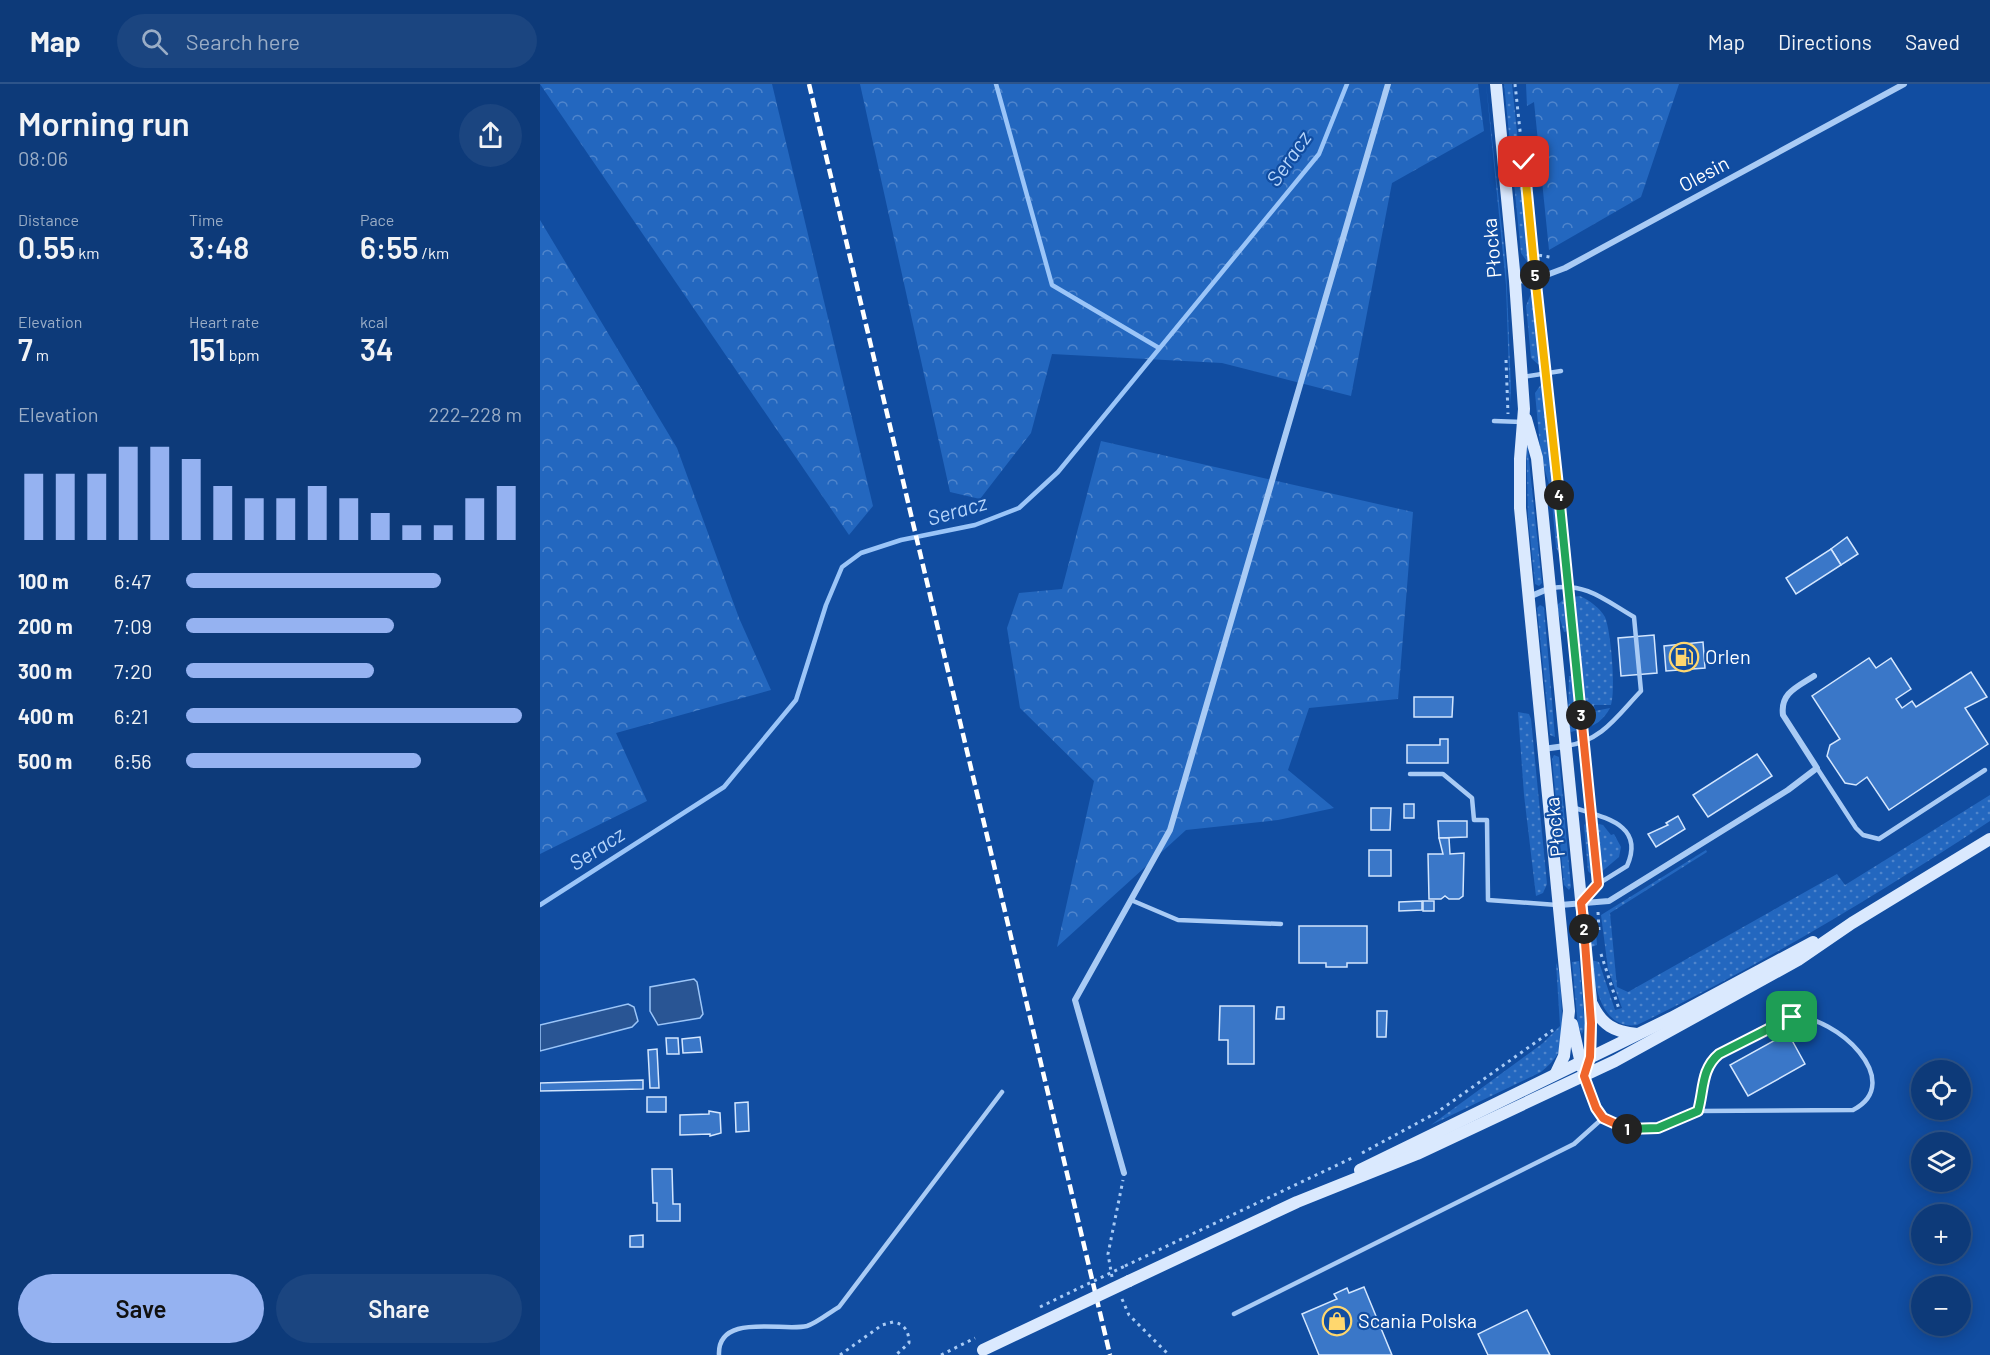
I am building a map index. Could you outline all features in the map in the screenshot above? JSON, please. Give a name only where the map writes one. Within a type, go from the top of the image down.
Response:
[{"type":"main road","name":"Płocka","points":[[1496,84],[1515,281],[1525,422],[1521,508],[1569,1011],[1564,1056],[1556,1073]]},
{"type":"main road","name":"Płocka","points":[[1525,422],[1537,458],[1590,1000],[1584,1076]]},
{"type":"main road","points":[[1943,866],[1990,830]]},
{"type":"main road","points":[[1297,1202],[1417,1154],[1584,1076],[1733,998],[1798,960],[1852,922],[1990,839]]},
{"type":"main road","points":[[978,1353],[1297,1202],[1420,1138],[1638,1034],[1852,922]]},
{"type":"main road","name":"Płocka","points":[[1590,1000],[1598,1016],[1609,1027],[1622,1033],[1638,1034]]},
{"type":"main road","name":"Płocka","points":[[1569,1011],[1585,1059]]},
{"type":"street","points":[[1124,1173],[1076,1000],[1170,830],[1388,84]]},
{"type":"street","name":"Olesin","points":[[1515,281],[1536,279],[1565,268],[1904,84]]},
{"type":"street","points":[[1529,597],[1551,588]]},
{"type":"street","points":[[1560,905],[1609,901],[1788,790],[1817,768],[1783,715],[1781,705],[1786,694],[1814,676]]},
{"type":"street","points":[[1543,749],[1566,746]]},
{"type":"lane","points":[[1521,377],[1561,371]]},
{"type":"lane","points":[[1494,421],[1525,422]]},
{"type":"lane","points":[[1551,588],[1568,585],[1582,587],[1634,617],[1641,691],[1597,737],[1584,744],[1566,746]]},
{"type":"lane","points":[[1817,768],[1856,828],[1863,835],[1880,839],[1985,770]]},
{"type":"lane","points":[[1410,774],[1443,774],[1472,798],[1474,820],[1487,820],[1488,900],[1560,905]]},
{"type":"lane","points":[[1572,807],[1623,827],[1631,838],[1633,849],[1627,866],[1598,884],[1581,903]]},
{"type":"lane","points":[[1131,900],[1178,920],[1281,924]]},
{"type":"lane","points":[[1584,1076],[1596,1108],[1603,1118],[1613,1124],[1640,1130],[1658,1128],[1698,1111],[1853,1110],[1866,1102],[1871,1078],[1864,1057],[1854,1044],[1821,1021],[1792,1017],[1719,1054],[1709,1062],[1698,1111]]},
{"type":"lane","points":[[719,1355],[727,1336],[742,1326],[807,1326],[839,1307],[1002,1092]]},
{"type":"lane","points":[[1234,1314],[1574,1144],[1603,1118]]},
{"type":"path","points":[[1515,84],[1598,884]]},
{"type":"path","points":[[1533,251],[1545,258],[1550,257]]},
{"type":"path","points":[[1597,902],[1599,933]]},
{"type":"path","points":[[1600,944],[1605,973],[1619,1009]]},
{"type":"path","points":[[1031,1311],[1326,1172],[1436,1113],[1557,1026]]},
{"type":"path","points":[[840,1355],[882,1325],[893,1322],[905,1328],[909,1334],[909,1343],[896,1355]]},
{"type":"path","points":[[940,1355],[979,1336]]},
{"type":"green space","points":[[540,84],[772,84],[873,506],[849,535]]},
{"type":"green space","points":[[860,84],[1478,84],[1484,131],[1392,183],[1351,396],[1222,363],[1052,354],[1031,433],[980,499],[950,492]]},
{"type":"green space","points":[[1486,84],[1506,265],[1510,404],[1506,285]]},
{"type":"green space","points":[[1504,84],[1512,84],[1531,267],[1521,253]]},
{"type":"green space","points":[[1526,84],[1679,84],[1641,197],[1549,250],[1534,102],[1527,106]]},
{"type":"green space","points":[[540,220],[677,448],[739,618],[771,690],[616,733],[647,801],[540,854]]},
{"type":"green space","points":[[1532,291],[1540,366],[1531,358],[1526,306]]},
{"type":"green space","points":[[1542,383],[1561,558],[1556,547],[1551,491],[1541,457],[1535,393]]},
{"type":"green space","points":[[1526,432],[1542,583],[1539,586],[1535,584],[1528,517]]},
{"type":"green space","points":[[1101,441],[1413,512],[1398,699],[1309,708],[1288,770],[1334,808],[1278,820],[1186,830],[1057,947],[1094,781],[1020,708],[1007,628],[1019,593],[1062,589]]},
{"type":"green space","points":[[1580,596],[1600,610],[1605,617],[1613,675],[1611,705],[1594,705],[1595,711],[1610,708],[1600,721],[1585,728],[1572,597]]},
{"type":"green space","points":[[1565,598],[1568,631],[1564,632],[1556,606]]},
{"type":"green space","points":[[1540,605],[1544,607],[1555,737],[1550,735],[1537,608]]},
{"type":"green space","points":[[1569,676],[1573,676],[1578,730],[1571,732],[1568,729]]},
{"type":"green space","points":[[1518,712],[1529,714],[1531,719],[1547,884],[1543,893],[1536,896],[1524,795]]},
{"type":"green space","points":[[1554,755],[1559,757],[1571,887],[1569,890],[1564,885],[1552,759]]},
{"type":"green space","points":[[1990,795],[1990,821],[1861,903],[1728,979],[1637,1025],[1625,1025],[1616,1021],[1602,1005],[1591,960],[1599,962],[1615,1010],[1622,1008],[1608,969],[1601,915],[1706,850],[1707,852],[1610,913],[1617,987],[1628,992],[1837,874],[1845,885]]},
{"type":"green space","points":[[1588,821],[1592,875],[1588,871],[1584,825]]},
{"type":"green space","points":[[1595,823],[1603,825],[1611,835],[1614,834],[1621,847],[1619,857],[1599,874]]},
{"type":"green space","points":[[1595,919],[1597,945],[1589,948],[1589,928]]},
{"type":"green space","points":[[1579,961],[1585,1026],[1582,1034],[1578,1027],[1572,962]]},
{"type":"green space","points":[[1556,963],[1560,979],[1562,1020],[1561,1044],[1554,1060],[1541,1072],[1431,1125],[1543,1043],[1560,1026]]},
{"type":"shaded area","points":[[694,979],[697,982],[703,1014],[700,1018],[658,1025],[650,1011],[650,987]]},
{"type":"shaded area","points":[[628,1004],[634,1007],[638,1021],[632,1027],[540,1051],[540,1025]]},
{"type":"building","points":[[1847,537],[1858,554],[1841,565],[1831,549]]},
{"type":"building","points":[[1831,549],[1841,565],[1796,594],[1786,578]]},
{"type":"building","points":[[1654,635],[1657,673],[1621,676],[1618,638]]},
{"type":"building","name":"Orlen","points":[[1703,642],[1705,668],[1666,671],[1664,646]]},
{"type":"building","points":[[1869,658],[1876,668],[1891,658],[1911,689],[1896,699],[1902,708],[1912,701],[1916,707],[1971,672],[1987,697],[1965,708],[1988,744],[1889,810],[1867,777],[1856,785],[1845,783],[1827,756],[1830,745],[1840,739],[1812,696]]},
{"type":"building","points":[[1414,697],[1453,697],[1452,717],[1414,717]]},
{"type":"building","points":[[1440,739],[1448,739],[1448,763],[1407,763],[1407,745],[1440,745]]},
{"type":"building","points":[[1757,754],[1772,776],[1708,817],[1693,795]]},
{"type":"building","points":[[1404,804],[1414,804],[1414,818],[1404,818]]},
{"type":"building","points":[[1371,808],[1391,808],[1390,830],[1371,830]]},
{"type":"building","points":[[1678,816],[1685,829],[1656,847],[1648,834],[1668,825],[1666,823]]},
{"type":"building","points":[[1438,821],[1467,821],[1467,837],[1439,838]]},
{"type":"building","points":[[1439,838],[1449,838],[1450,854],[1464,853],[1463,896],[1459,899],[1449,899],[1445,896],[1441,899],[1429,899],[1428,854],[1443,854]]},
{"type":"building","points":[[1369,850],[1391,850],[1391,876],[1369,876]]},
{"type":"building","points":[[1422,901],[1422,910],[1399,911],[1399,902]]},
{"type":"building","points":[[1423,901],[1434,901],[1434,911],[1423,911]]},
{"type":"building","points":[[1299,926],[1367,926],[1367,963],[1347,963],[1347,967],[1326,967],[1326,963],[1299,963]]},
{"type":"building","points":[[1220,1006],[1254,1006],[1254,1064],[1228,1064],[1228,1040],[1219,1040]]},
{"type":"building","points":[[1277,1007],[1284,1007],[1284,1019],[1276,1019]]},
{"type":"building","points":[[1377,1011],[1387,1011],[1386,1037],[1377,1037]]},
{"type":"building","points":[[1788,1033],[1805,1064],[1748,1096],[1730,1065]]},
{"type":"building","points":[[700,1037],[702,1052],[683,1053],[682,1039]]},
{"type":"building","points":[[666,1038],[678,1038],[679,1054],[667,1054]]},
{"type":"building","points":[[657,1049],[659,1088],[650,1088],[648,1050]]},
{"type":"building","points":[[643,1080],[643,1089],[540,1091],[540,1083]]},
{"type":"building","points":[[647,1097],[666,1097],[666,1112],[647,1112]]},
{"type":"building","points":[[748,1102],[749,1131],[736,1132],[735,1103]]},
{"type":"building","points":[[709,1111],[720,1113],[721,1133],[710,1136],[710,1134],[680,1135],[680,1115],[709,1114]]},
{"type":"building","points":[[652,1169],[672,1169],[673,1204],[680,1204],[680,1221],[657,1221],[657,1203],[653,1203]]},
{"type":"building","points":[[643,1235],[643,1247],[630,1247],[630,1236]]},
{"type":"building","points":[[1364,1287],[1392,1355],[1319,1355],[1302,1314],[1337,1299],[1334,1294],[1347,1288],[1349,1293]]},
{"type":"building","points":[[1527,1310],[1550,1355],[1488,1355],[1478,1334]]},
{"type":"waterway","points":[[996,84],[1052,285],[1159,348]]},
{"type":"waterway","name":"Seracz","points":[[540,905],[724,787],[796,700],[826,605],[842,567],[861,553],[901,540],[975,525],[1019,508],[1058,472],[1319,154],[1347,84]]},
{"type":"railway","points":[[809,84],[1110,1355]]},
{"type":"place","name":"Orlen","points":[[1684,657]]},
{"type":"place","name":"Scania Polska","points":[[1337,1321]]},
{"type":"route","points":[[1524,162],[1598,884],[1581,903],[1591,1023],[1590,1057],[1584,1076],[1596,1108],[1603,1118],[1626,1129],[1658,1128],[1698,1111],[1709,1062],[1719,1054],[1782,1019],[1792,1017]]}]
